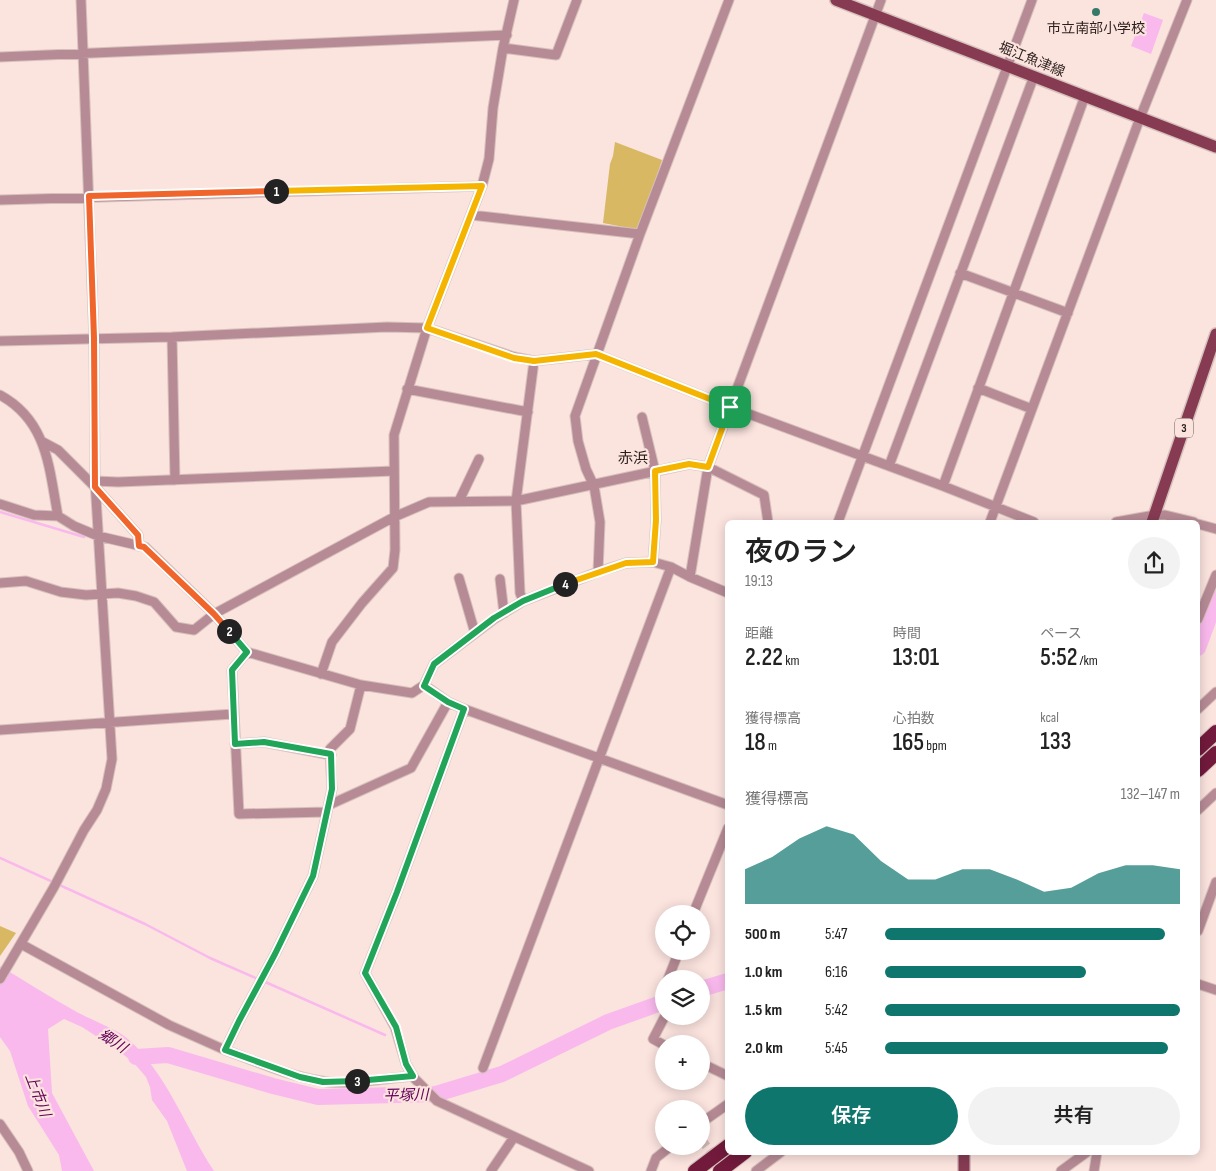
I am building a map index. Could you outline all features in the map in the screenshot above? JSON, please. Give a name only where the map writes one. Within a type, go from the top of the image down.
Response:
[{"type":"highway","points":[[1200,747],[1216,732]]},
{"type":"highway","points":[[1200,768],[1216,753]]},
{"type":"highway","points":[[694,1171],[725,1148]]},
{"type":"highway","points":[[720,1171],[741,1155]]},
{"type":"main road","name":"堀江魚津線","points":[[836,0],[1216,147]]},
{"type":"main road","name":"3","points":[[1154,519],[1216,334]]},
{"type":"main road","points":[[964,1155],[964,1171]]},
{"type":"street","points":[[0,980],[100,803],[106,789],[112,759],[95,484],[94,338],[81,0]]},
{"type":"street","points":[[322,674],[332,642],[362,603],[393,568],[395,550],[394,435],[427,328],[482,186],[489,159],[493,108],[503,48],[514,0]]},
{"type":"street","points":[[503,48],[556,55],[577,0]]},
{"type":"street","points":[[598,572],[600,522],[594,486],[586,470],[578,441],[575,416],[640,234],[729,0]]},
{"type":"street","points":[[690,577],[708,467],[881,0]]},
{"type":"street","points":[[839,520],[1032,0]]},
{"type":"street","points":[[991,520],[1140,118],[1186,0]]},
{"type":"street","points":[[0,57],[507,34]]},
{"type":"street","points":[[888,466],[1034,76]]},
{"type":"street","points":[[942,486],[1085,96]]},
{"type":"street","points":[[0,200],[482,186]]},
{"type":"street","points":[[471,215],[640,234]]},
{"type":"street","points":[[960,273],[1068,313]]},
{"type":"street","points":[[0,341],[427,328],[514,358],[534,361],[596,354],[730,407],[1029,520]]},
{"type":"street","points":[[172,336],[175,480]]},
{"type":"street","points":[[523,601],[520,593],[516,501],[534,361]]},
{"type":"street","points":[[978,388],[1032,409]]},
{"type":"street","points":[[407,389],[528,412]]},
{"type":"street","points":[[0,395],[32,422],[43,442],[58,516]]},
{"type":"street","points":[[642,417],[655,471],[656,520],[653,562]]},
{"type":"street","points":[[43,442],[58,450],[95,484],[138,535],[139,546]]},
{"type":"street","points":[[459,501],[479,459]]},
{"type":"street","points":[[0,583],[26,581],[61,592],[102,595],[118,593],[136,596],[154,602],[176,627],[194,630],[214,614],[394,517],[429,502],[516,501],[594,486],[689,464],[708,467],[764,495],[768,520]]},
{"type":"street","points":[[95,484],[394,470]]},
{"type":"street","points":[[0,504],[33,519],[58,516],[74,526],[98,536],[144,547],[214,614],[247,652],[361,685],[412,693],[424,686],[434,664],[504,613],[523,601],[598,572],[626,563],[653,562],[671,567],[725,592]]},
{"type":"street","points":[[1141,520],[1154,519],[1165,515],[1186,520]]},
{"type":"street","points":[[1200,524],[1216,528]]},
{"type":"street","points":[[483,1068],[671,567]]},
{"type":"street","points":[[1200,614],[1216,575]]},
{"type":"street","points":[[458,578],[476,633]]},
{"type":"street","points":[[500,579],[504,613]]},
{"type":"street","points":[[247,652],[232,670],[239,814],[328,808],[411,768],[448,702]]},
{"type":"street","points":[[225,1050],[313,876],[332,789],[330,749],[350,729],[361,685]]},
{"type":"street","points":[[424,686],[448,702],[464,709],[725,804]]},
{"type":"street","points":[[1200,707],[1216,692]]},
{"type":"street","points":[[464,709],[397,892],[365,973],[396,1027],[406,1064],[415,1078],[437,1101],[589,1171]]},
{"type":"street","points":[[0,730],[234,714]]},
{"type":"street","points":[[235,744],[264,742],[331,754]]},
{"type":"street","points":[[1200,808],[1216,793]]},
{"type":"street","points":[[697,905],[725,835]]},
{"type":"street","points":[[1200,926],[1216,882]]},
{"type":"street","points":[[20,946],[169,1025],[225,1050],[300,1077],[323,1082],[415,1078]]},
{"type":"street","points":[[1200,985],[1216,990]]},
{"type":"street","points":[[710,1067],[725,1075]]},
{"type":"street","points":[[710,1117],[725,1106]]},
{"type":"street","points":[[0,1124],[20,1152],[28,1171]]},
{"type":"street","points":[[491,1171],[514,1137]]},
{"type":"street","points":[[651,1171],[656,1158],[660,1155]]},
{"type":"street","points":[[756,1171],[777,1155]]},
{"type":"street","points":[[1061,1171],[1083,1155]]},
{"type":"street","points":[[1094,1171],[1097,1155]]},
{"type":"shaded area","points":[[615,142],[662,160],[639,230],[603,223],[610,164]]},
{"type":"shaded area","points":[[0,926],[16,933],[0,956]]},
{"type":"water","points":[[1144,13],[1163,20],[1151,54],[1131,46]]},
{"type":"water","points":[[0,966],[66,1006],[118,1032],[129,1040],[165,1085],[214,1171],[187,1171],[167,1121],[152,1100],[146,1077],[134,1063],[119,1051],[82,1027],[64,1019],[48,1029],[52,1093],[94,1171],[62,1171],[59,1155],[28,1106],[10,1051],[0,1037]]},
{"type":"waterway","points":[[0,512],[84,537]]},
{"type":"waterway","name":"平塚川","points":[[1200,643],[1216,599]]},
{"type":"waterway","points":[[0,858],[145,924],[210,958],[258,979]]},
{"type":"waterway","points":[[263,981],[385,1035]]},
{"type":"waterway","name":"平塚川","points":[[710,986],[725,982]]},
{"type":"waterway","name":"平塚川","points":[[136,1057],[168,1055],[273,1086],[318,1097],[436,1094],[502,1074],[608,1022],[655,1005]]},
{"type":"tunnel","points":[[710,1151],[716,1159]]},
{"type":"place","name":"市立南部小学校","points":[[1096,12]]},
{"type":"district","name":"赤浜","points":[[633,458]]},
{"type":"route","points":[[482,186],[427,328],[514,358],[534,361],[596,354],[730,407],[708,467],[689,464],[655,471],[656,520],[653,562],[626,563],[561,585],[523,601],[494,618],[434,664],[424,686],[448,702],[464,709],[397,892],[365,973],[378,999],[396,1027],[406,1064],[413,1076],[347,1082],[323,1082],[300,1077],[225,1050],[313,876],[332,789],[331,754],[264,742],[235,744],[232,670],[247,652],[214,614],[170,570],[144,547],[139,546],[138,535],[95,487],[94,338],[89,196],[482,186]]},
{"type":"water label","name":"郷川","points":[[113,1041]]},
{"type":"water label","name":"上市川","points":[[38,1095]]}]
